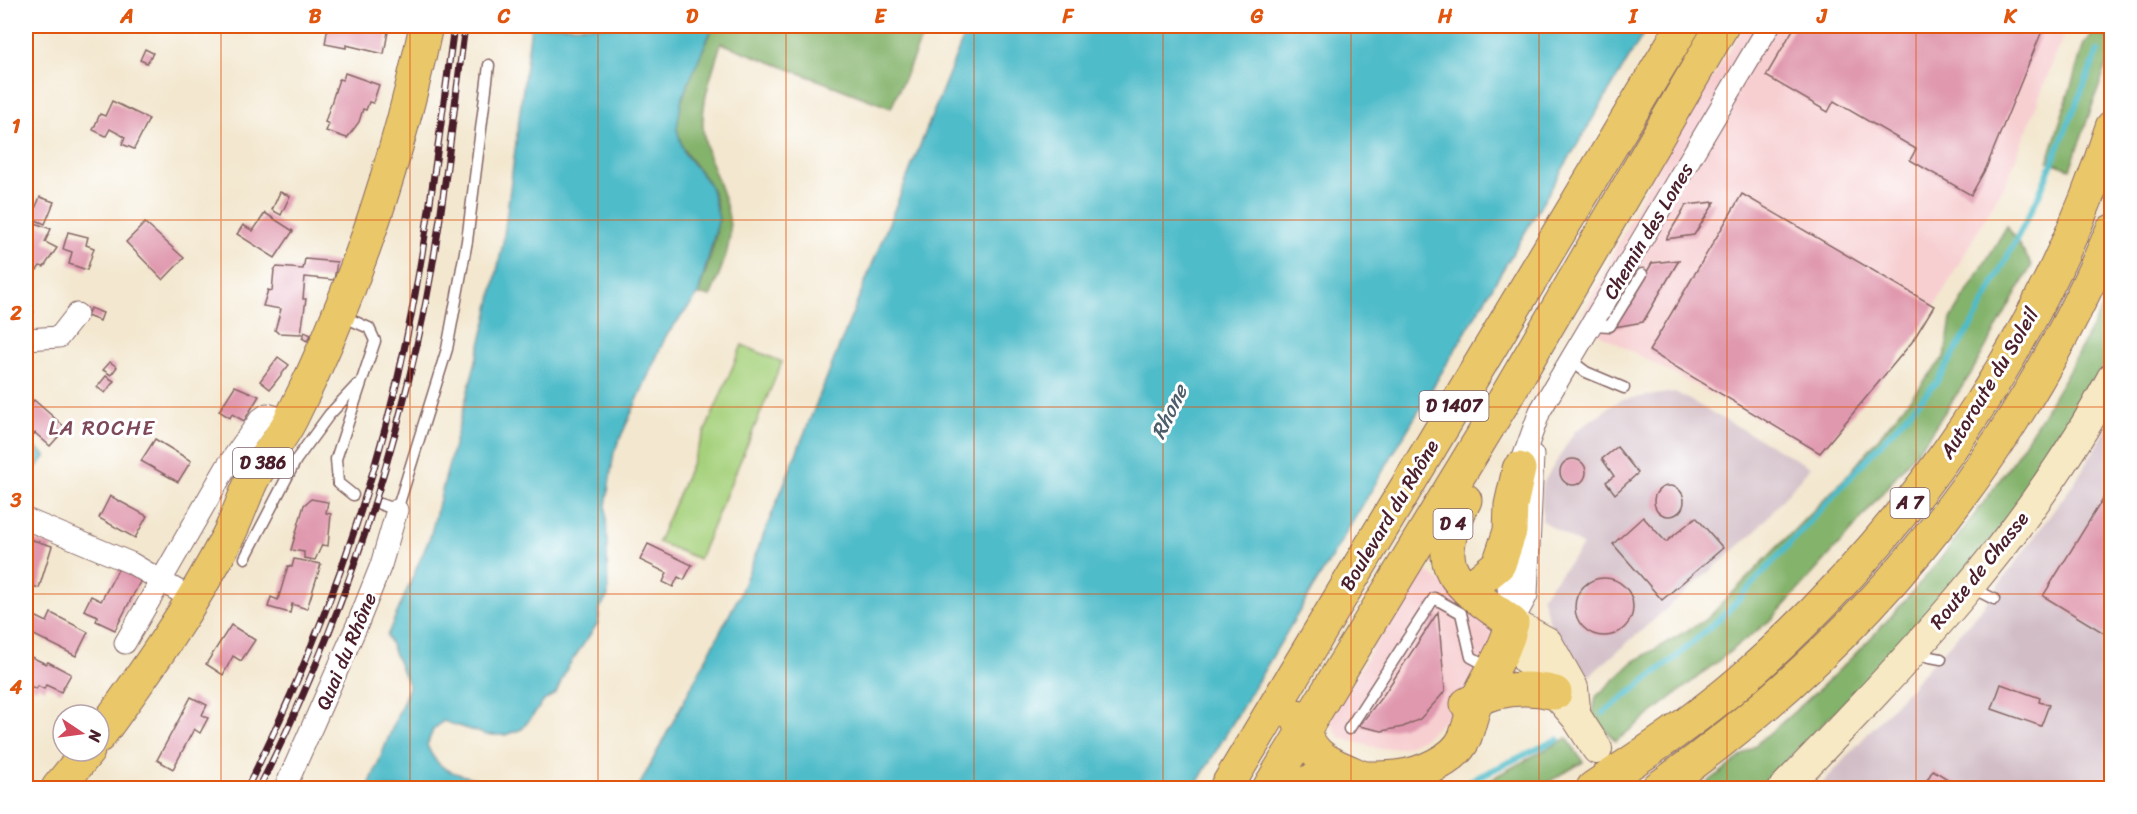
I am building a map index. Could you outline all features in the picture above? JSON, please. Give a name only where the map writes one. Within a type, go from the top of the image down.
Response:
[{"type":"main road","name":"D 386","points":[[111,720],[134,689],[192,599],[227,539],[253,478],[290,421],[339,315],[382,198],[426,26]]},
{"type":"main road","name":"Boulevard du Rhône","points":[[1226,789],[1683,26]]},
{"type":"main road","name":"Boulevard du Rhône","points":[[1269,789],[1304,735],[1502,404],[1722,26]]},
{"type":"main road","name":"Autoroute du Soleil","points":[[1593,789],[1654,747],[1742,680],[1810,617],[1862,562],[1912,500],[1965,429],[2013,349],[2063,251],[2112,127]]},
{"type":"main road","points":[[1359,776],[1318,756],[1309,746],[1297,716],[1307,690],[1383,568],[1492,383],[1520,331],[1585,189]]},
{"type":"main road","name":"Autoroute du Soleil","points":[[1659,789],[1729,737],[1780,695],[1844,634],[1889,586],[1935,531],[1998,444],[2039,378],[2069,323],[2112,231]]},
{"type":"main road","name":"Route de Chasse","points":[[1784,789],[1909,653],[1981,592],[2008,538],[2056,471],[2112,378]]},
{"type":"main road","name":"D 4","points":[[1502,404],[1497,440],[1448,536],[1446,556],[1462,601],[1512,623]]},
{"type":"main road","points":[[1462,601],[1499,564],[1510,531],[1511,505],[1519,469]]},
{"type":"main road","points":[[1292,789],[1323,778],[1406,776],[1446,758],[1464,740],[1477,699],[1506,647],[1512,623]]},
{"type":"main road","name":"Chemin des Lones","points":[[1512,623],[1527,660],[1577,718],[1597,749]]},
{"type":"main road","name":"Chemin des Lones","points":[[1512,623],[1547,642],[1573,688],[1577,718]]},
{"type":"main road","points":[[1243,789],[1266,749],[1280,738],[1304,735],[1321,737],[1356,753],[1377,757],[1395,756],[1425,748],[1437,739],[1467,704],[1477,699],[1517,689],[1540,689],[1555,693]]},
{"type":"main road","name":"Route de Chasse","points":[[1796,789],[1826,745]]},
{"type":"main road","points":[[58,789],[79,763]]},
{"type":"street","name":"Chemin des Lones","points":[[1512,623],[1508,587],[1517,548],[1519,469],[1540,411],[1769,26]]},
{"type":"street","points":[[26,339],[59,337],[77,314]]},
{"type":"street","points":[[125,643],[227,466],[260,418],[267,414],[290,421]]},
{"type":"street","points":[[1512,623],[1527,595],[1534,461],[1529,437]]},
{"type":"street","name":"Quai du Rhône","points":[[285,789],[366,603],[393,530],[389,507]]},
{"type":"street","points":[[26,519],[131,563],[192,599]]},
{"type":"lane","points":[[389,507],[447,349],[467,242],[489,65]]},
{"type":"lane","points":[[1593,325],[1610,326],[1642,274]]},
{"type":"lane","points":[[339,315],[369,328],[374,336],[373,348],[336,459],[338,483],[353,495]]},
{"type":"lane","points":[[1570,360],[1586,372],[1624,388]]},
{"type":"lane","points":[[245,558],[296,460],[329,415],[362,380]]},
{"type":"lane","points":[[1349,729],[1434,598],[1462,601],[1461,613],[1471,657],[1495,669]]},
{"type":"lane","points":[[1909,653],[1941,659]]},
{"type":"shaded area","points":[[1744,26],[2067,26],[2009,176],[1935,306],[1912,342],[1820,453],[1579,323],[1649,182]]},
{"type":"shaded area","points":[[1675,392],[1810,467],[1755,532],[1581,683],[1552,630],[1542,596],[1583,546],[1542,521],[1542,485],[1575,431],[1620,400]]},
{"type":"shaded area","points":[[2111,421],[2111,788],[1818,788],[1979,612],[2077,479]]},
{"type":"shaded area","points":[[1421,568],[1484,612],[1496,629],[1492,646],[1448,717],[1423,739],[1405,747],[1381,749],[1340,738],[1329,721]]},
{"type":"green space","points":[[713,26],[927,26],[891,108],[721,43],[705,100],[703,119],[706,147],[725,202],[730,230],[726,255],[711,296],[698,295],[715,240],[717,211],[715,197],[705,177],[681,145],[677,129],[680,105]]},
{"type":"green space","points":[[2095,32],[2111,39],[2108,61],[2070,169],[2048,161],[2084,44]]},
{"type":"green space","points":[[2007,226],[2032,265],[1970,375],[1927,438],[1852,530],[1773,618],[1616,741],[1592,717],[1596,697],[1633,662],[1707,619],[1849,474],[1945,356],[1951,319]]},
{"type":"green space","points":[[2111,289],[2111,349],[2055,452],[2008,520],[1901,646],[1759,788],[1700,788],[1765,737],[1826,683],[1883,625],[1936,564],[1986,500],[2032,432],[2073,362]]},
{"type":"green space","points":[[742,345],[782,362],[699,559],[658,542]]},
{"type":"green space","points":[[1567,738],[1583,762],[1538,788],[1474,788]]},
{"type":"water","points":[[531,26],[713,26],[682,98],[677,129],[684,153],[710,185],[719,219],[698,295],[666,336],[614,452],[606,506],[608,596],[600,608],[598,623],[567,668],[556,693],[544,701],[522,729],[505,735],[487,735],[443,721],[433,730],[427,745],[440,765],[457,774],[496,788],[368,788],[409,687],[387,636],[430,537],[487,318],[503,243]]},
{"type":"water","name":"Rhone","points":[[968,26],[1648,26],[1194,788],[638,788],[739,596]]},
{"type":"water","points":[[37,448],[46,456],[30,475],[26,471],[26,462]]},
{"type":"building","points":[[328,26],[389,26],[384,54],[346,45],[346,48],[325,44]]},
{"type":"building","points":[[1795,26],[2044,26],[1986,168],[1971,195],[1910,160],[1916,149],[1834,101],[1828,112],[1766,76]]},
{"type":"building","points":[[145,49],[153,53],[147,63],[140,60]]},
{"type":"building","points":[[345,73],[379,85],[373,103],[369,102],[366,110],[363,109],[359,122],[347,138],[326,131],[329,124],[325,122],[339,79],[343,80]]},
{"type":"building","points":[[112,101],[149,119],[134,149],[122,144],[125,137],[110,129],[106,136],[93,130],[100,114],[105,116]]},
{"type":"building","points":[[280,192],[290,196],[281,215],[272,210]]},
{"type":"building","points":[[1742,194],[1934,306],[1912,342],[1820,453],[1649,351]]},
{"type":"building","points":[[40,197],[54,202],[45,224],[31,218]]},
{"type":"building","points":[[1715,202],[1694,235],[1666,239],[1686,205]]},
{"type":"building","points":[[265,213],[293,231],[275,258],[237,234],[243,225],[253,231]]},
{"type":"building","points":[[35,223],[51,229],[45,242],[57,248],[44,267],[40,266],[37,270],[26,264],[26,240]]},
{"type":"building","points":[[145,223],[184,258],[163,280],[126,242]]},
{"type":"building","points":[[68,232],[88,237],[86,245],[94,248],[87,270],[69,264],[72,252],[63,249]]},
{"type":"building","points":[[305,259],[337,262],[334,280],[305,277],[303,299],[306,299],[301,334],[278,333],[275,330],[281,309],[263,306],[268,290],[272,291],[274,270],[277,267],[303,269]]},
{"type":"building","points":[[1679,260],[1643,322],[1615,327],[1652,263]]},
{"type":"building","points":[[26,286],[33,293],[26,299]]},
{"type":"building","points":[[26,301],[34,312],[26,319]]},
{"type":"building","points":[[90,308],[103,313],[100,321],[87,316]]},
{"type":"building","points":[[305,332],[311,335],[307,341],[302,338]]},
{"type":"building","points":[[278,357],[289,365],[270,389],[260,381]]},
{"type":"building","points":[[110,362],[117,367],[111,375],[103,370]]},
{"type":"building","points":[[106,376],[114,381],[105,393],[97,387]]},
{"type":"building","points":[[235,386],[259,396],[244,421],[232,414],[230,418],[219,411]]},
{"type":"building","points":[[34,400],[66,428],[50,446],[35,433],[26,443],[26,410]]},
{"type":"building","points":[[155,439],[191,461],[178,482],[141,461]]},
{"type":"building","points":[[1617,447],[1638,473],[1615,494],[1606,482],[1614,476],[1602,459]]},
{"type":"building","points":[[1573,459],[1582,463],[1586,472],[1582,481],[1573,485],[1564,481],[1560,472],[1564,463]]},
{"type":"building","points":[[2112,484],[2112,638],[2043,596]]},
{"type":"building","points":[[1669,486],[1680,490],[1684,501],[1680,512],[1669,516],[1658,512],[1654,501],[1658,490]]},
{"type":"building","points":[[110,496],[147,516],[135,538],[99,518]]},
{"type":"building","points":[[311,499],[328,502],[326,513],[331,514],[328,546],[322,545],[315,560],[304,558],[304,552],[291,550],[304,505]]},
{"type":"building","points":[[1643,517],[1666,542],[1696,517],[1723,548],[1662,600],[1613,544]]},
{"type":"building","points":[[26,538],[52,546],[39,588],[26,584]]},
{"type":"building","points":[[648,544],[692,565],[684,580],[678,577],[673,587],[663,582],[667,573],[640,560]]},
{"type":"building","points":[[294,559],[321,564],[307,609],[292,604],[290,613],[268,607],[271,597],[278,600],[288,566],[292,567]]},
{"type":"building","points":[[120,566],[142,578],[115,630],[96,621],[98,616],[84,610],[91,596],[101,601]]},
{"type":"building","points":[[1604,578],[1620,583],[1628,591],[1633,607],[1628,623],[1620,631],[1604,636],[1588,631],[1580,623],[1575,607],[1580,591],[1588,583]]},
{"type":"building","points":[[1438,612],[1445,691],[1420,719],[1403,727],[1382,731],[1359,726],[1384,694]]},
{"type":"building","points":[[51,613],[88,632],[76,656],[26,631],[33,615],[47,622]]},
{"type":"building","points":[[231,625],[255,640],[241,661],[233,656],[223,675],[206,664]]},
{"type":"building","points":[[27,655],[46,664],[48,662],[71,674],[61,692],[46,685],[44,689],[38,686],[36,689],[26,684]]},
{"type":"building","points":[[2001,684],[2040,698],[2039,702],[2049,705],[2041,726],[1992,709]]},
{"type":"building","points":[[191,697],[207,705],[202,715],[208,718],[200,733],[194,729],[173,769],[157,760]]},
{"type":"building","points":[[1933,770],[1962,788],[1922,788]]},
{"type":"building","points":[[26,776],[38,786],[26,788]]},
{"type":"waterway","points":[[1603,713],[1676,657],[1728,611],[1936,383],[1977,316],[2038,197],[2098,51]]},
{"type":"waterway","points":[[1455,788],[1558,739]]},
{"type":"railway","points":[[247,788],[273,735],[320,624],[342,567],[379,452],[407,336],[421,259],[454,26]]},
{"type":"railway","points":[[259,788],[285,735],[332,625],[389,455],[418,340],[433,262],[465,26]]},
{"type":"district","name":"LA ROCHE","points":[[102,428]]}]
